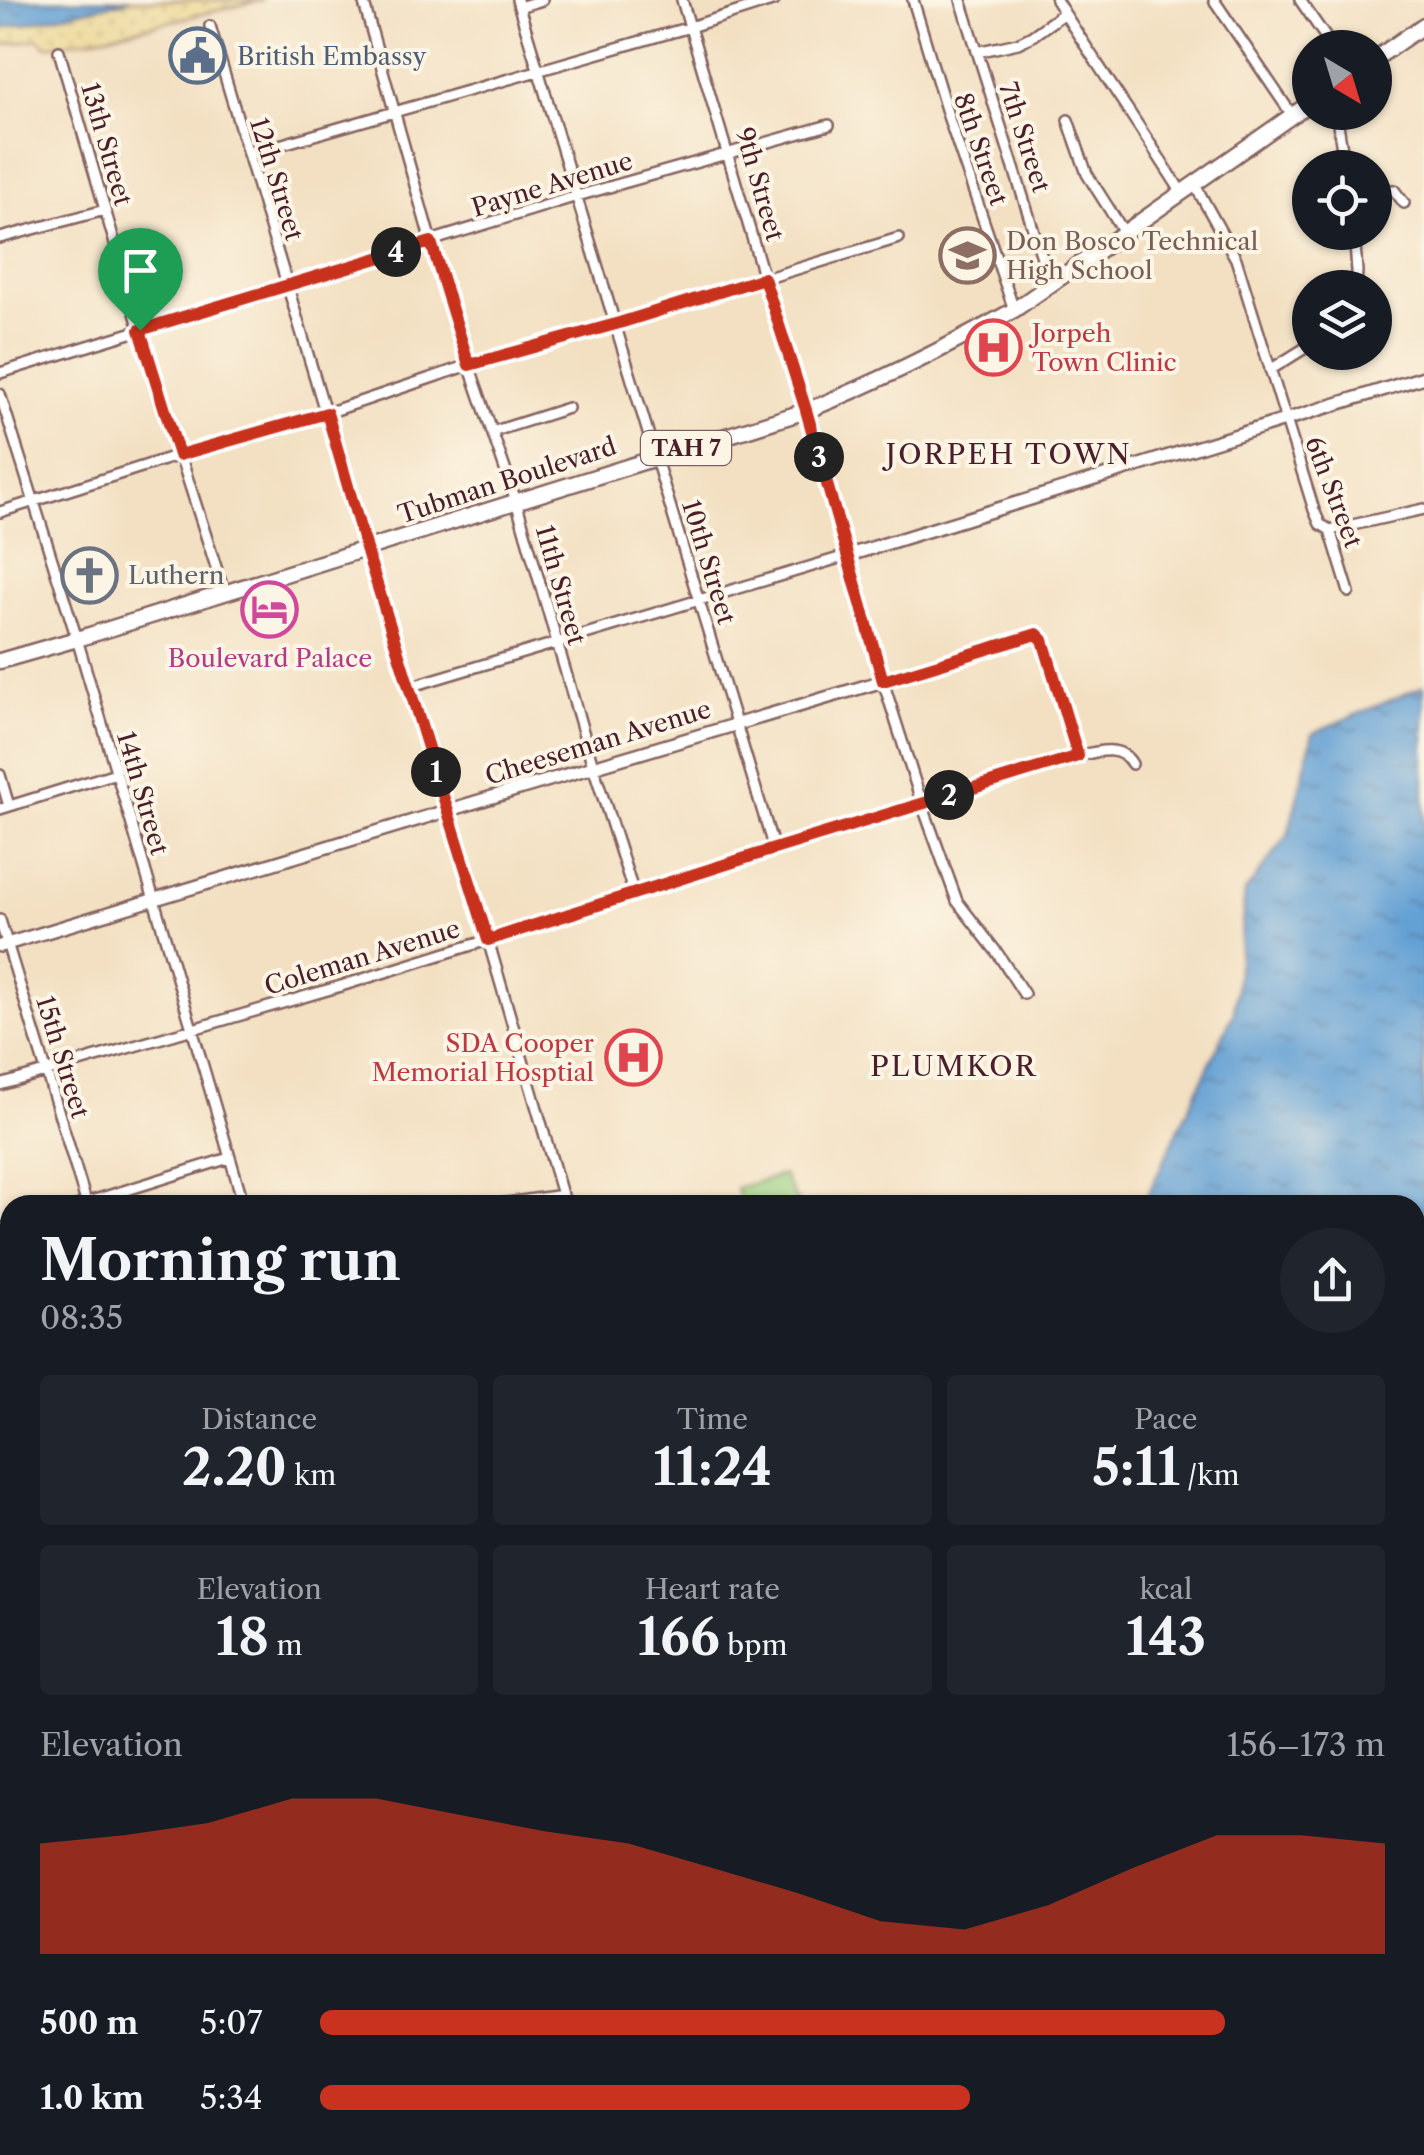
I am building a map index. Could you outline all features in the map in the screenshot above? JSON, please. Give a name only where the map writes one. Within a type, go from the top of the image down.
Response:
[{"type":"highway","points":[[1392,48],[1423,28]]},
{"type":"highway","name":"Tubman Boulevard","points":[[0,662],[806,410],[862,389],[1014,310],[1292,115]]},
{"type":"street","name":"11th Street","points":[[362,0],[431,242],[516,501],[634,894]]},
{"type":"street","points":[[518,4],[542,0]]},
{"type":"street","name":"9th Street","points":[[682,0],[922,804],[957,901],[1024,994]]},
{"type":"street","points":[[248,154],[775,0]]},
{"type":"street","name":"8th Street","points":[[912,0],[1014,310]]},
{"type":"street","name":"7th Street","points":[[961,0],[1051,286]]},
{"type":"street","name":"6th Street","points":[[1056,0],[1236,258],[1316,517],[1330,530],[1349,592]]},
{"type":"street","points":[[1214,0],[1292,115]]},
{"type":"street","points":[[1300,0],[1321,30]]},
{"type":"street","name":"10th Street","points":[[518,4],[774,849]]},
{"type":"street","points":[[977,52],[1018,44],[1064,13]]},
{"type":"street","name":"12th Street","points":[[210,26],[563,1195]]},
{"type":"street","name":"13th Street","points":[[59,51],[140,330],[224,592]]},
{"type":"street","points":[[1068,120],[1086,174],[1124,234]]},
{"type":"street","name":"Payne Avenue","points":[[0,373],[577,196],[830,126]]},
{"type":"street","points":[[1392,190],[1404,203]]},
{"type":"street","points":[[0,238],[105,210]]},
{"type":"street","points":[[0,512],[327,413],[469,365],[899,238]]},
{"type":"street","points":[[1270,370],[1292,356]]},
{"type":"street","points":[[410,686],[846,556],[1424,376]]},
{"type":"street","name":"14th Street","points":[[0,394],[77,639],[241,1195]]},
{"type":"street","points":[[492,432],[568,408]]},
{"type":"street","points":[[1330,530],[1424,510]]},
{"type":"street","name":"Cheeseman Avenue","points":[[4,945],[1037,634],[1043,640],[1078,756]]},
{"type":"street","name":"Coleman Avenue","points":[[0,1085],[488,940],[1078,756],[1115,750],[1132,764]]},
{"type":"street","points":[[0,774],[5,808],[116,773]]},
{"type":"street","name":"15th Street","points":[[0,920],[4,945],[81,1195]]},
{"type":"street","points":[[112,1195],[229,1158]]},
{"type":"green space","points":[[783,1175],[794,1195],[738,1195],[736,1188]]},
{"type":"sand","points":[[117,0],[263,0],[106,36],[46,46],[38,39],[0,45],[0,27]]},
{"type":"water","points":[[0,0],[131,0],[0,29]]},
{"type":"water","points":[[1424,686],[1424,1195],[1148,1195],[1234,1012],[1245,892],[1288,835],[1313,733]]},
{"type":"place","name":"British Embassy","points":[[198,56]]},
{"type":"place","name":"Don Bosco Technical High School","points":[[967,255]]},
{"type":"place","name":"Jorpeh Town Clinic","points":[[993,347]]},
{"type":"place","name":"Luthern","points":[[89,575]]},
{"type":"place","name":"Boulevard Palace","points":[[270,609]]},
{"type":"place","name":"SDA Cooper Memorial Hosptial","points":[[633,1057]]},
{"type":"district","name":"JORPEH TOWN","points":[[1009,454]]},
{"type":"district","name":"PLUMKOR","points":[[954,1066]]},
{"type":"route","points":[[431,242],[469,365],[764,278],[883,681],[1037,634],[1043,640],[1078,756],[488,940],[327,413],[179,455],[140,330],[431,242]]}]
